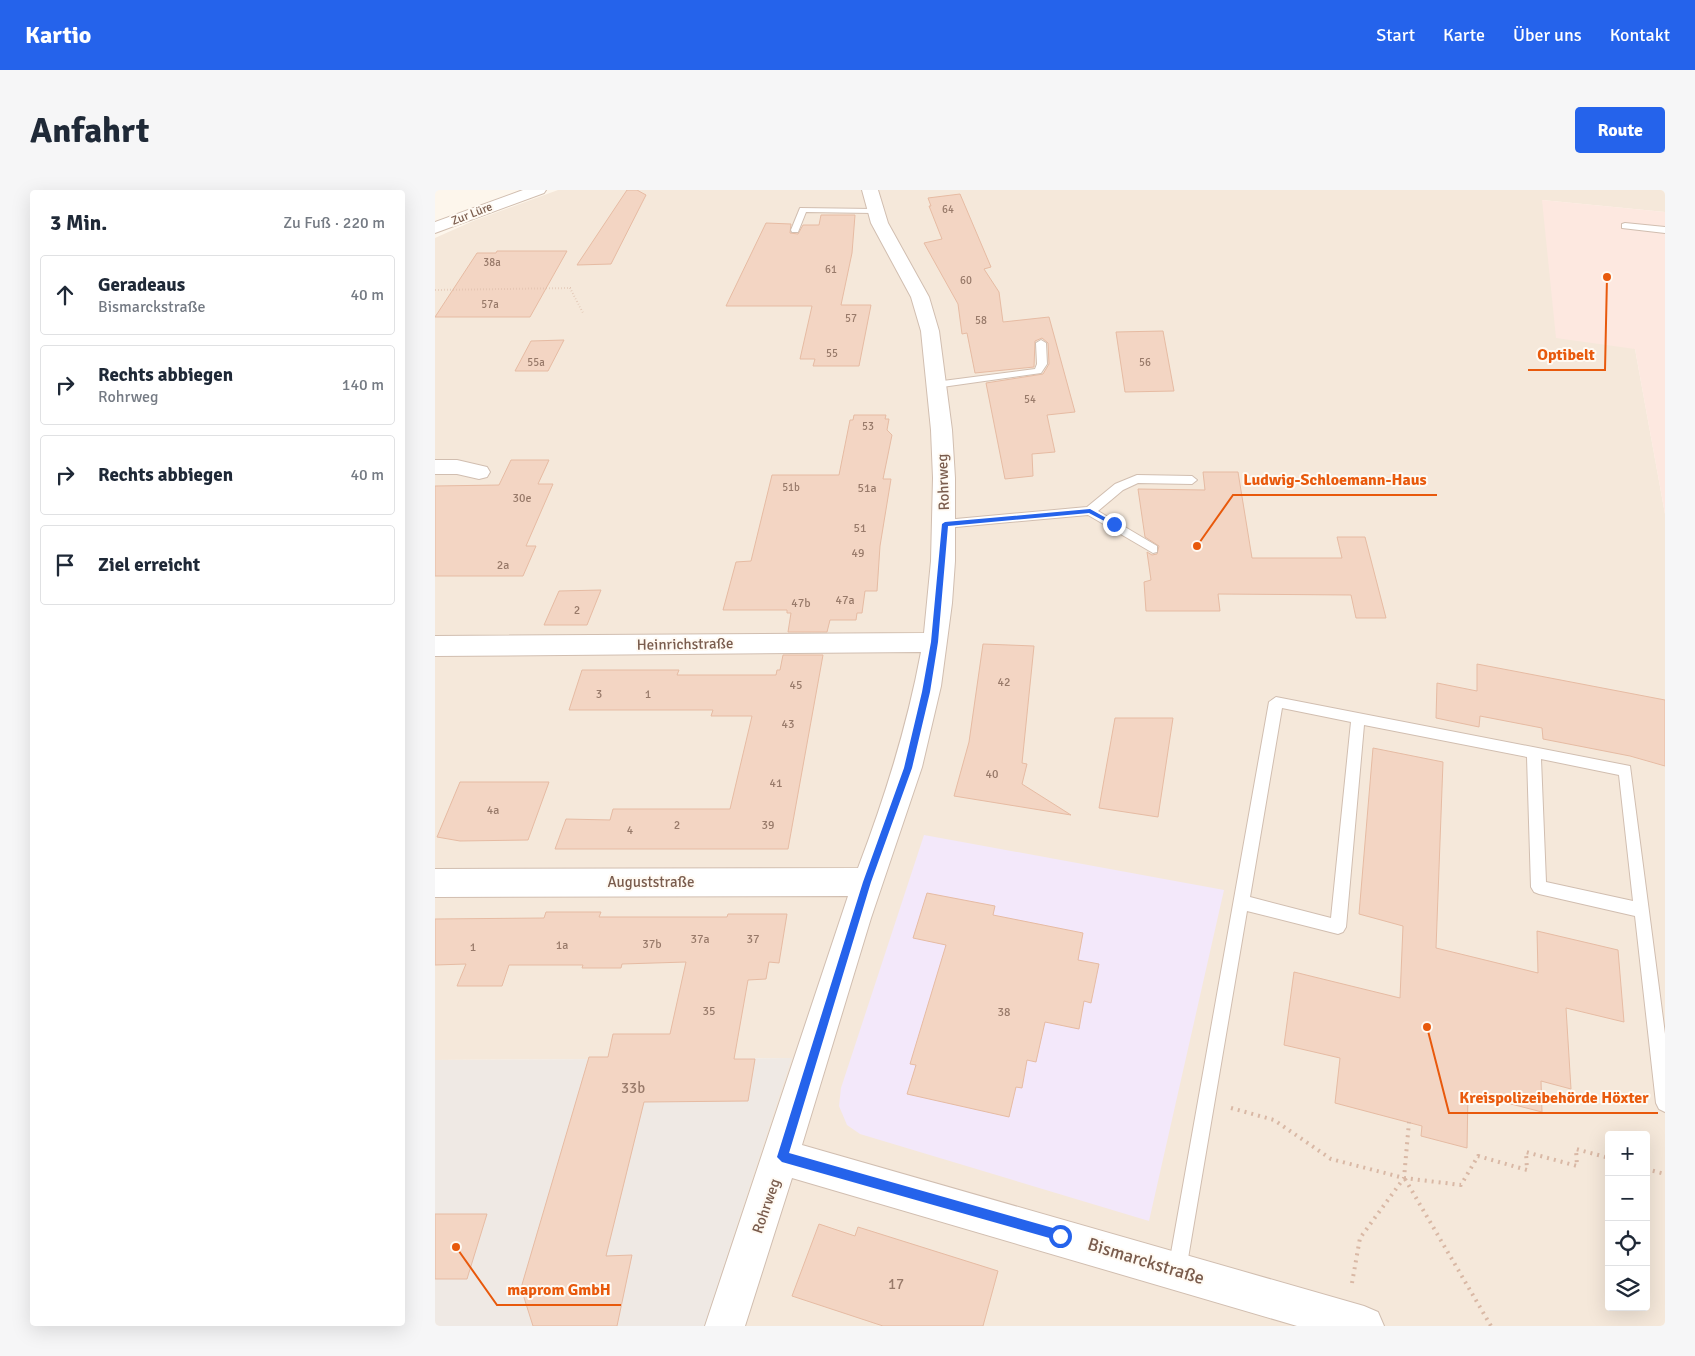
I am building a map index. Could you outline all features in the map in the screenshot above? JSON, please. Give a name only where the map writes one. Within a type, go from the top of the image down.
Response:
[{"type":"street","name":"Zur Lüre","points":[[435,228],[538,190]]},
{"type":"street","name":"Rohrweg","points":[[725,1326],[782,1157],[867,882],[908,768],[926,692],[934,642],[945,524],[942,435],[926,313],[904,267],[873,211],[870,190]]},
{"type":"street","points":[[435,467],[457,467],[479,472]]},
{"type":"street","name":"Heinrichstraße","points":[[435,646],[934,642]]},
{"type":"street","name":"Auguststraße","points":[[435,883],[867,882]]},
{"type":"street","name":"Bismarckstraße","points":[[782,1157],[1355,1323]]},
{"type":"lane","points":[[795,230],[803,210],[873,211]]},
{"type":"lane","points":[[1625,226],[1665,230]]},
{"type":"lane","points":[[935,385],[1037,371],[1042,364],[1041,343]]},
{"type":"lane","points":[[945,524],[1090,511],[1119,487],[1137,479],[1192,480]]},
{"type":"lane","points":[[1090,511],[1153,549]]},
{"type":"lane","points":[[1177,1271],[1275,702],[1625,770],[1665,1102]]},
{"type":"lane","points":[[1241,902],[1338,927],[1358,718]]},
{"type":"lane","points":[[1534,752],[1539,886],[1641,910]]},
{"type":"path","points":[[435,290],[570,288],[583,313]]},
{"type":"path","points":[[1206,1101],[1274,1120],[1331,1159],[1404,1178],[1461,1184],[1478,1156],[1527,1170],[1527,1152],[1577,1166],[1576,1149],[1605,1157]]},
{"type":"path","points":[[1355,1323],[1360,1238],[1404,1178],[1409,1122]]},
{"type":"path","points":[[1650,1170],[1665,1174]]},
{"type":"path","points":[[1404,1178],[1491,1326]]},
{"type":"shaded area","points":[[558,190],[1665,190],[1665,212],[1542,200],[1635,349],[1665,514],[1665,1326],[704,1326],[791,1058],[435,1060],[435,238],[473,221]]},
{"type":"shaded area","points":[[1542,200],[1665,212],[1665,514],[1635,349],[1556,338]]},
{"type":"shaded area","points":[[924,835],[1224,890],[1149,1221],[860,1134],[847,1125],[839,1106],[841,1088]]},
{"type":"shaded area","points":[[792,1058],[704,1326],[435,1326],[435,1060]]},
{"type":"building","points":[[627,190],[637,190],[646,195],[611,264],[577,265]]},
{"type":"building","points":[[960,194],[991,267],[984,269],[999,292],[1003,322],[1049,317],[1075,412],[1047,415],[1055,452],[1032,454],[1033,476],[1005,479],[986,383],[1043,374],[1049,364],[1048,343],[1042,338],[1035,341],[1034,367],[975,373],[967,333],[962,334],[958,304],[924,243],[942,239],[929,206],[931,206],[928,198]]},
{"type":"building","points":[[821,215],[855,215],[852,253],[841,305],[871,305],[859,366],[813,366],[815,359],[800,359],[812,306],[726,306],[766,223],[791,224],[790,233],[798,234],[803,225],[819,225]]},
{"type":"building","points":[[497,251],[567,251],[530,317],[435,317],[477,253],[496,253]]},
{"type":"building","points":[[1163,331],[1174,391],[1125,392],[1116,332]]},
{"type":"building","points":[[564,340],[548,371],[515,371],[531,341]]},
{"type":"building","points":[[854,415],[886,415],[885,419],[889,419],[887,430],[892,435],[883,479],[891,479],[880,546],[877,591],[865,591],[862,613],[857,613],[856,620],[830,620],[827,632],[788,632],[791,613],[787,613],[787,610],[723,610],[736,562],[751,561],[772,475],[839,475],[850,420],[853,420]]},
{"type":"building","points":[[511,460],[549,460],[538,484],[553,484],[526,546],[536,546],[523,576],[435,576],[435,486],[499,485]]},
{"type":"building","points":[[1203,472],[1238,472],[1252,558],[1342,558],[1337,537],[1365,537],[1386,618],[1356,618],[1351,595],[1218,594],[1220,611],[1146,611],[1144,582],[1151,580],[1147,552],[1152,555],[1157,554],[1159,546],[1145,537],[1138,489],[1205,490]]},
{"type":"building","points":[[601,590],[587,625],[544,625],[559,591]]},
{"type":"building","points":[[983,644],[1034,646],[1022,763],[1027,764],[1022,784],[1071,815],[954,796],[969,742]]},
{"type":"building","points":[[783,655],[823,655],[788,849],[555,849],[566,819],[610,820],[613,809],[730,809],[752,716],[711,716],[713,710],[569,710],[582,670],[679,670],[677,675],[776,675],[777,670],[780,670]]},
{"type":"building","points":[[1477,664],[1665,700],[1665,766],[1630,756],[1543,739],[1542,728],[1480,716],[1479,727],[1436,718],[1437,683],[1477,691]]},
{"type":"building","points":[[1115,718],[1173,718],[1158,817],[1099,808]]},
{"type":"building","points":[[1373,748],[1443,762],[1436,948],[1538,973],[1537,931],[1618,950],[1624,1022],[1566,1008],[1571,1089],[1541,1081],[1542,1112],[1468,1093],[1467,1148],[1421,1136],[1422,1126],[1335,1103],[1340,1058],[1284,1045],[1294,972],[1400,998],[1403,926],[1359,914]]},
{"type":"building","points":[[460,782],[549,782],[528,840],[460,841],[437,837]]},
{"type":"building","points":[[927,893],[995,906],[993,915],[1083,933],[1078,960],[1099,964],[1091,1003],[1084,1001],[1079,1029],[1045,1022],[1036,1062],[1027,1060],[1022,1088],[1016,1087],[1009,1117],[907,1094],[916,1065],[910,1064],[946,945],[913,938]]},
{"type":"building","points":[[546,912],[601,912],[599,917],[727,917],[728,914],[787,914],[779,963],[769,962],[766,979],[748,980],[734,1059],[755,1059],[748,1101],[644,1102],[606,1256],[632,1255],[617,1326],[533,1326],[521,1288],[589,1057],[608,1057],[613,1034],[670,1034],[686,962],[622,964],[621,968],[582,968],[583,965],[509,965],[502,986],[457,986],[466,964],[435,965],[435,919],[544,918]]},
{"type":"building","points":[[435,1214],[487,1214],[467,1279],[435,1279]]},
{"type":"building","points":[[819,1224],[855,1236],[858,1227],[998,1271],[983,1326],[883,1326],[792,1296]]},
{"type":"place","name":"Optibelt","points":[[1607,277]]},
{"type":"place","name":"Ludwig-Schloemann-Haus","points":[[1197,546]]},
{"type":"place","name":"Kreispolizeibehörde Höxter","points":[[1427,1027]]},
{"type":"place","name":"maprom GmbH","points":[[456,1247]]},
{"type":"route","points":[[1060,1236],[782,1157],[867,882],[908,768],[926,692],[934,642],[945,524],[1090,511],[1114,524]]}]
